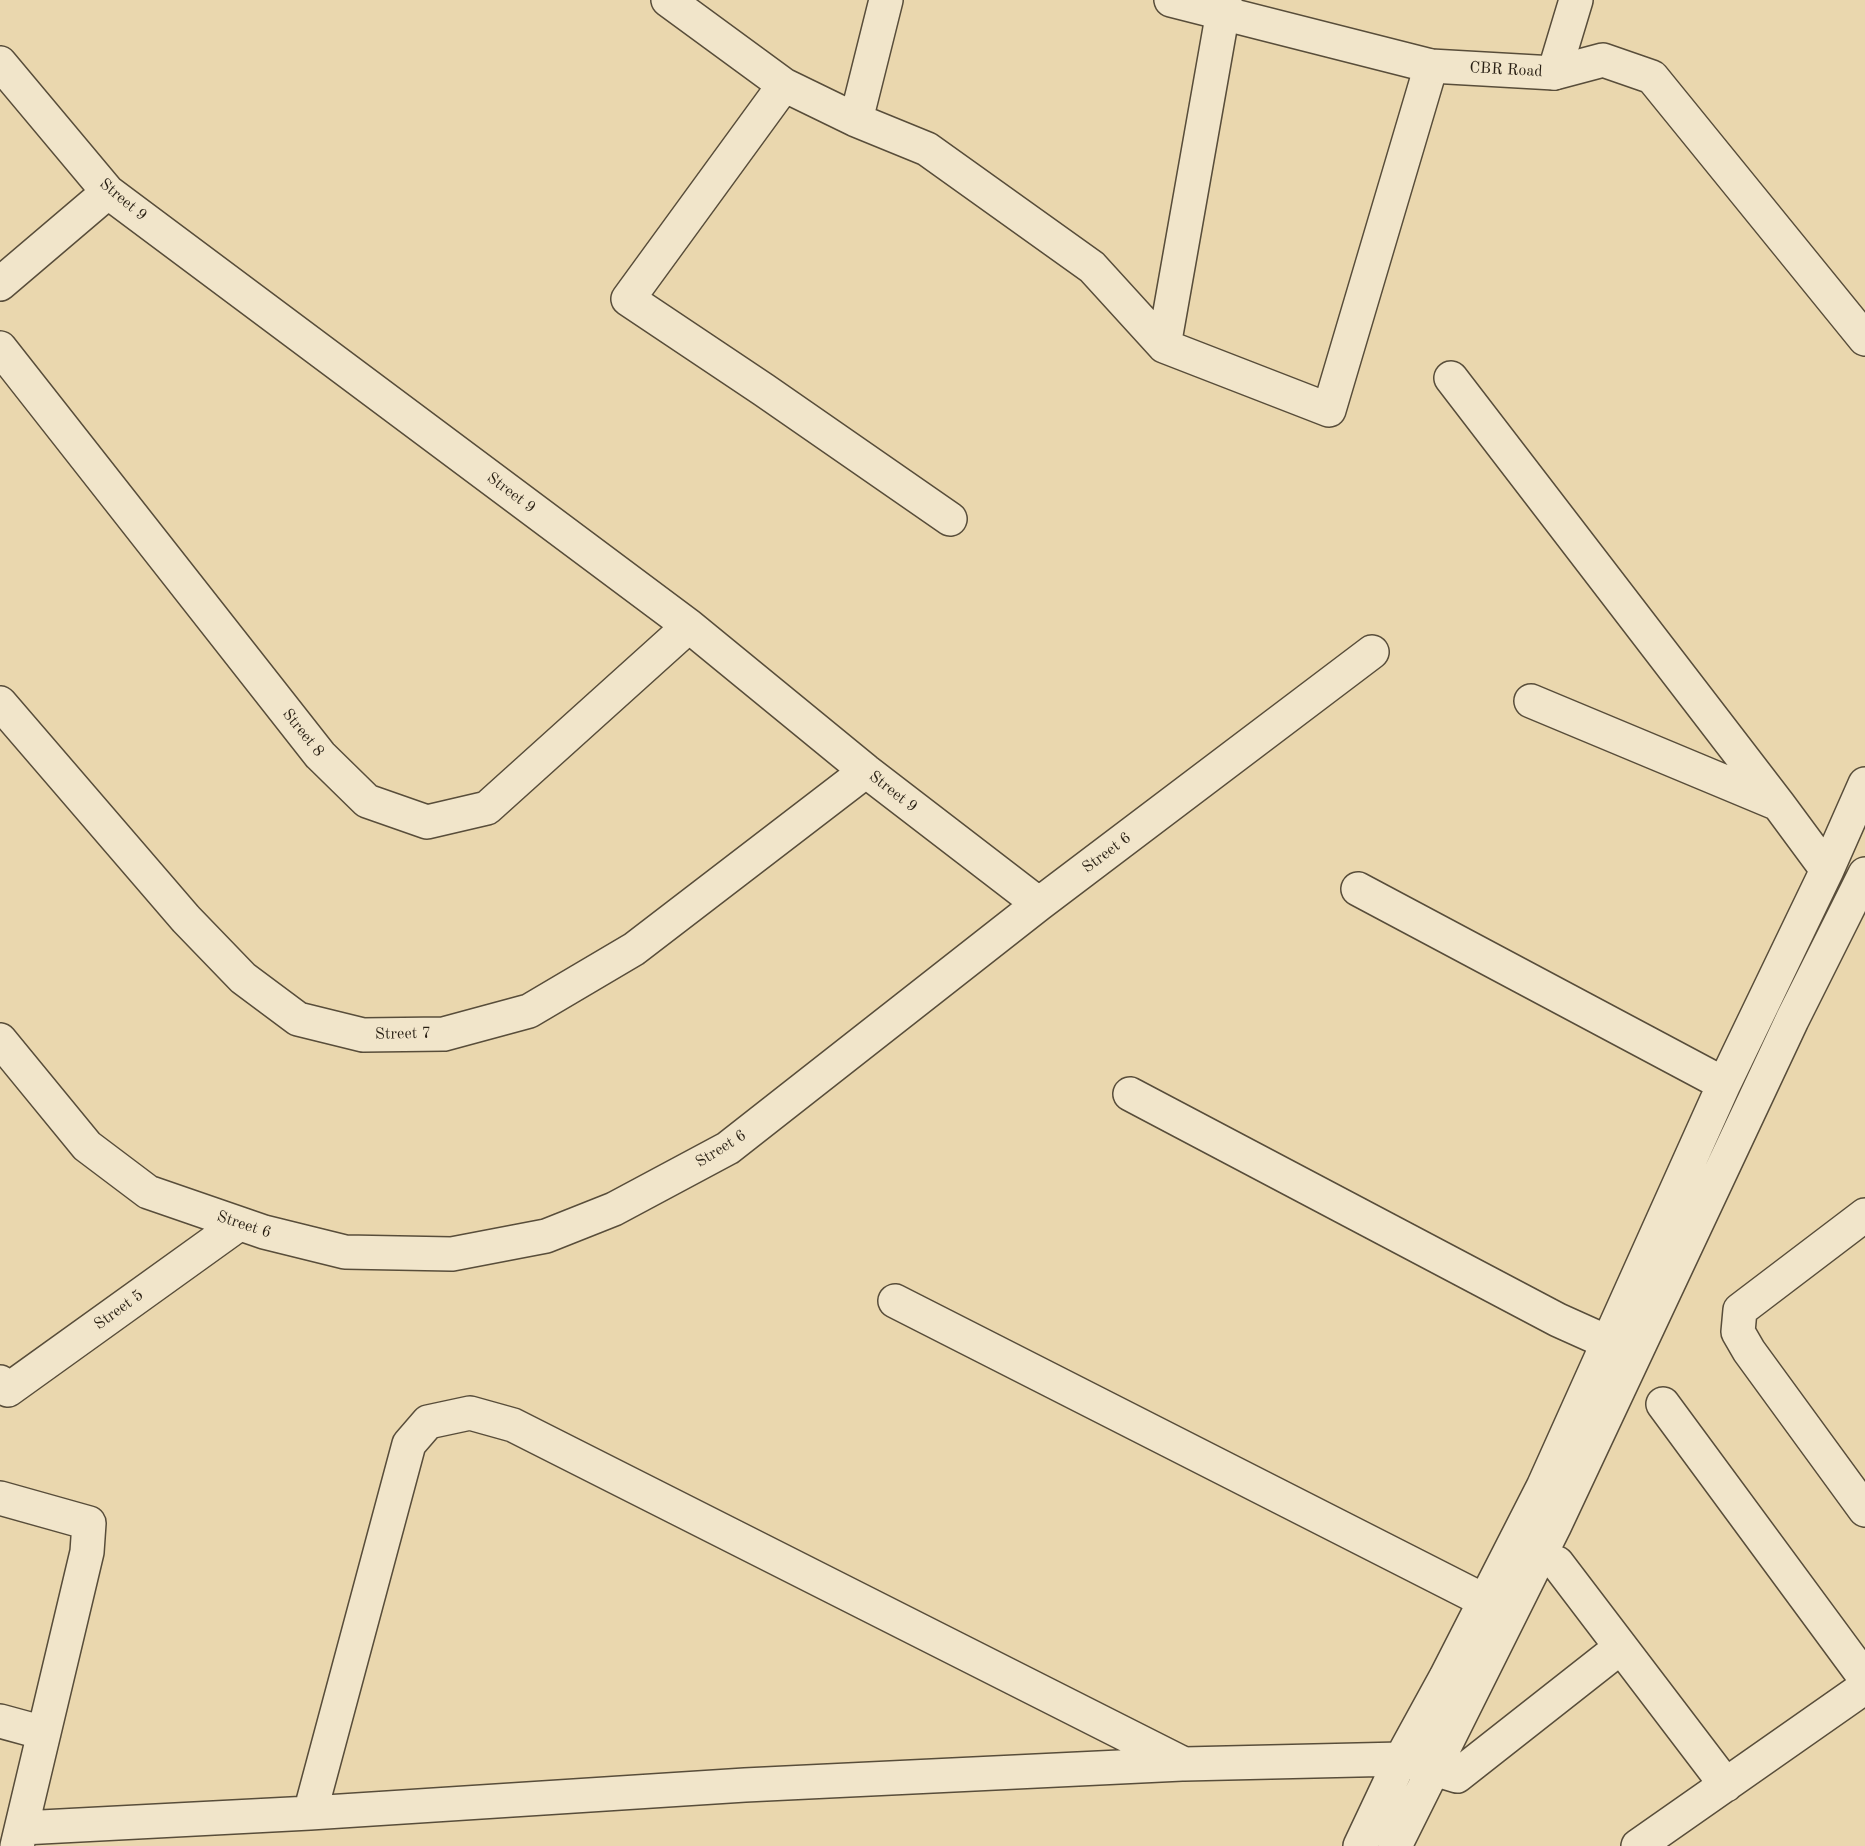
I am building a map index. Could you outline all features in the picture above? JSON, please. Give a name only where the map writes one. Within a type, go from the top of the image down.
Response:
[{"type":"street","points":[[668,0],[784,85],[856,120],[927,149],[1092,267],[1164,345],[1329,410],[1431,66]]},
{"type":"street","points":[[856,120],[886,0]]},
{"type":"street","name":"CBR Road","points":[[1171,0],[1224,7],[1431,66],[1554,73],[1603,60],[1652,77],[1865,339]]},
{"type":"street","points":[[1554,73],[1576,0]]},
{"type":"street","points":[[1164,345],[1224,7]]},
{"type":"street","name":"Street 9","points":[[0,63],[108,192],[689,626],[866,771],[1040,904]]},
{"type":"street","points":[[784,85],[628,299],[950,519]]},
{"type":"street","points":[[0,284],[108,192]]},
{"type":"street","name":"Street 8","points":[[0,348],[320,755],[367,801],[427,822],[487,808],[689,626]]},
{"type":"street","points":[[1450,378],[1827,870]]},
{"type":"street","name":"Street 6","points":[[0,1040],[87,1146],[148,1192],[264,1232],[345,1252],[452,1254],[546,1236],[614,1209],[728,1148],[1040,904],[1372,652]]},
{"type":"street","points":[[1531,701],[1779,805]]},
{"type":"street","name":"Street 7","points":[[0,703],[186,919],[243,978],[298,1019],[363,1035],[444,1034],[529,1011],[634,950],[866,771]]},
{"type":"street","points":[[1395,1846],[1554,1527],[1724,1084],[1827,870],[1865,784]]},
{"type":"street","points":[[1360,1846],[1401,1760],[1543,1487],[1621,1348],[1788,1030],[1865,874]]},
{"type":"street","points":[[1358,889],[1724,1084]]},
{"type":"street","points":[[1130,1094],[1548,1315],[1621,1348]]},
{"type":"street","points":[[1865,1215],[1740,1310],[1738,1332],[1749,1351],[1865,1510]]},
{"type":"street","name":"Street 5","points":[[0,1382],[8,1390],[239,1224]]},
{"type":"street","points":[[895,1301],[1485,1601]]},
{"type":"street","points":[[1638,1846],[1861,1695],[1663,1404]]},
{"type":"street","points":[[310,1813],[409,1444],[428,1422],[470,1413],[513,1425],[1184,1764]]},
{"type":"street","points":[[0,1498],[89,1523],[87,1552],[20,1837],[310,1813],[745,1785],[1184,1764],[1401,1760],[1456,1776],[1621,1647]]},
{"type":"street","points":[[1557,1563],[1726,1785]]},
{"type":"street","points":[[0,1721],[44,1733]]}]
